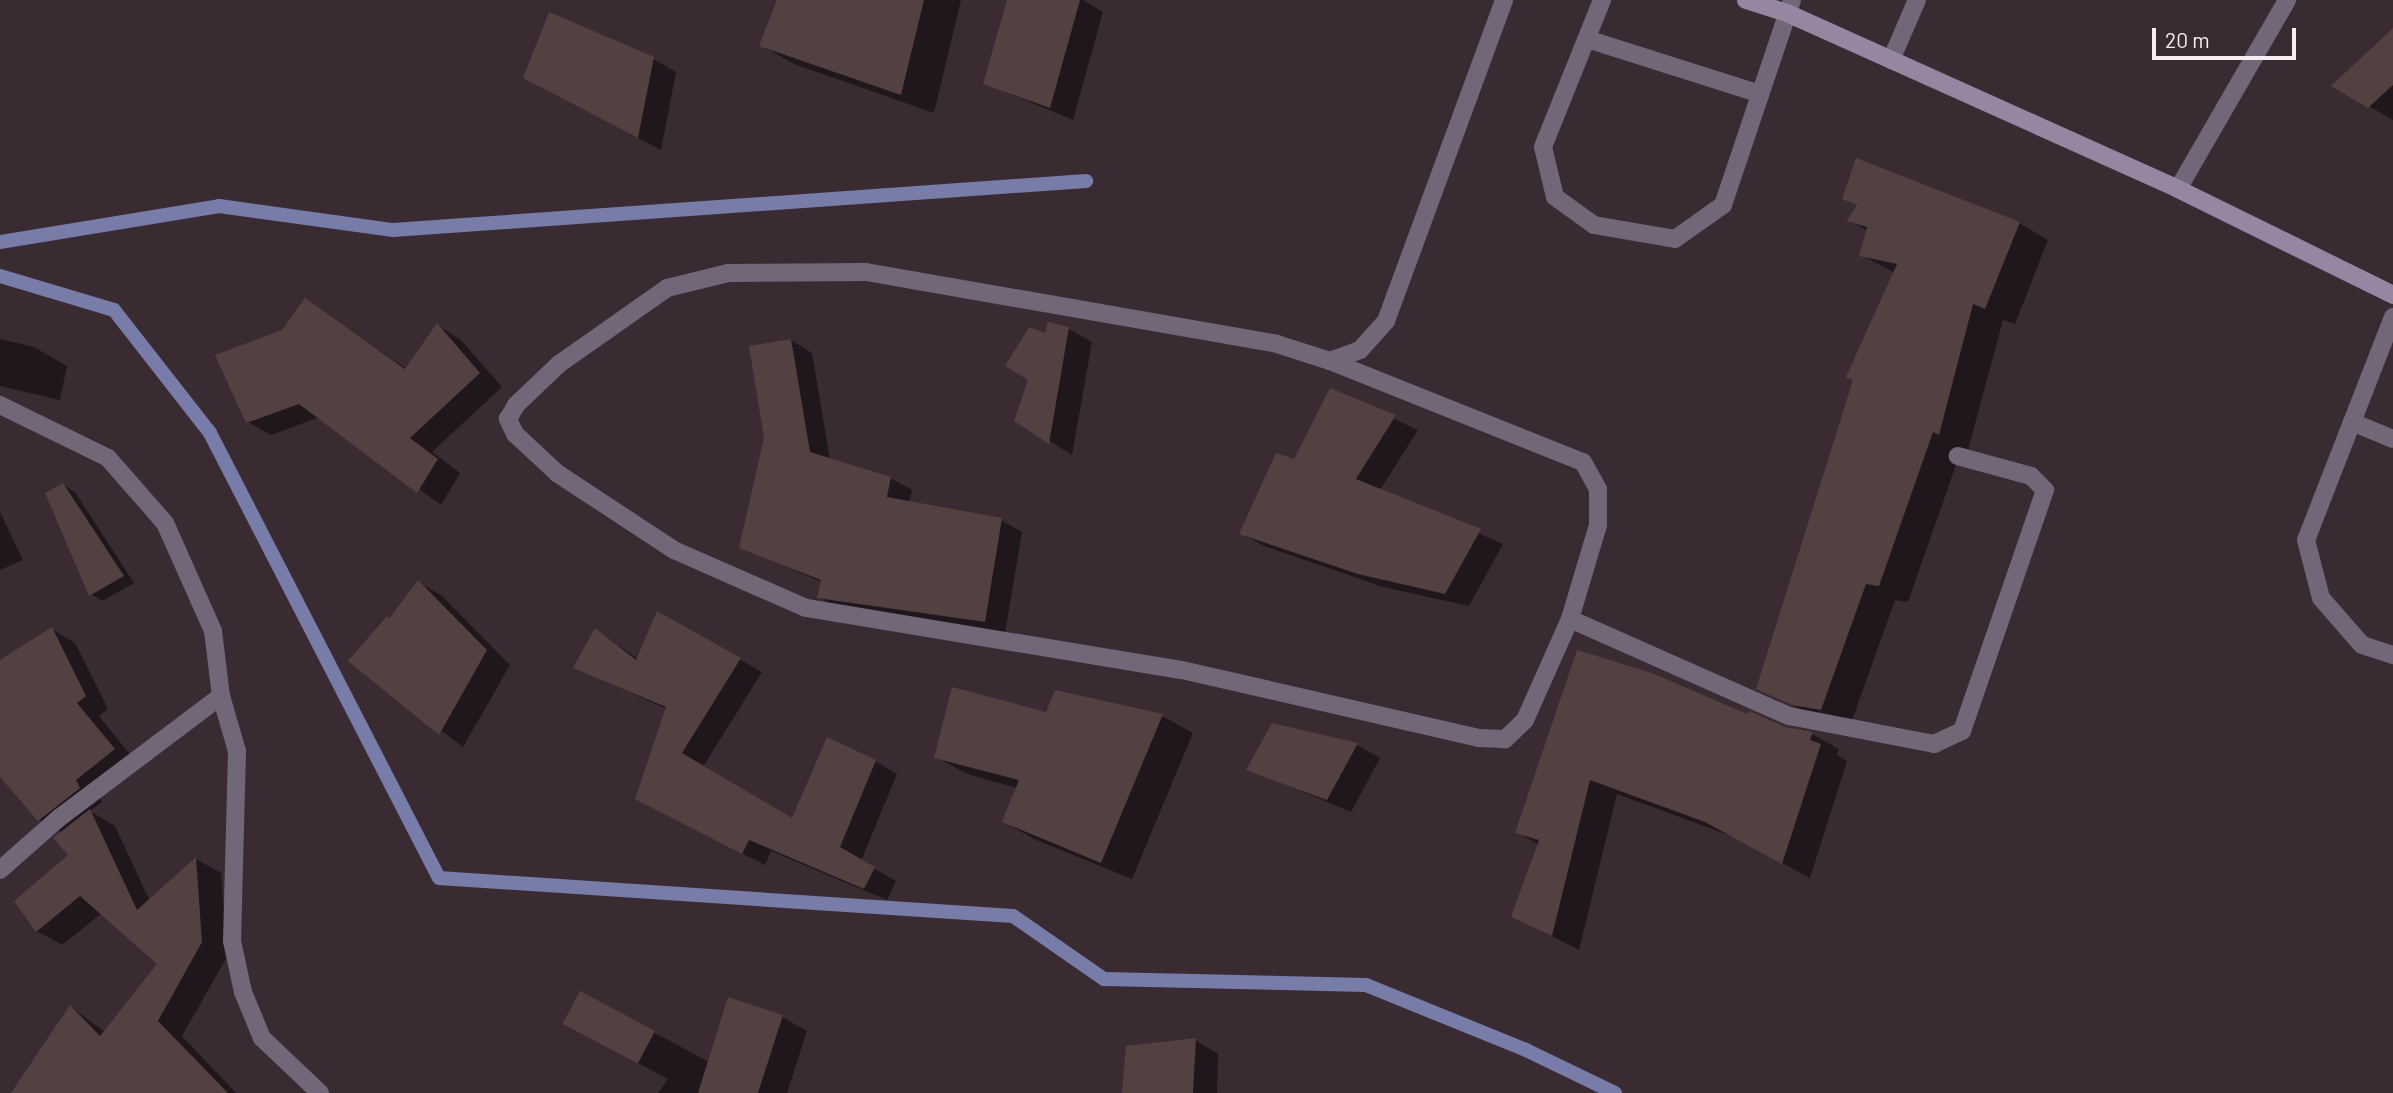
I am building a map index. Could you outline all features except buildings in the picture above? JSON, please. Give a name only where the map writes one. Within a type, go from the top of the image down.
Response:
[{"type":"main road","points":[[1746,0],[1789,7],[1891,60],[2178,189],[2393,295]]},
{"type":"street","points":[[1330,361],[1360,350],[1386,321],[1504,0]]},
{"type":"street","points":[[1602,0],[1544,147],[1555,197],[1594,225],[1675,239],[1723,205],[1789,7]]},
{"type":"street","points":[[1891,60],[1917,0]]},
{"type":"street","points":[[2178,189],[2287,0]]},
{"type":"street","points":[[1587,38],[1760,94]]},
{"type":"street","points":[[866,272],[1277,344],[1330,361],[1583,463],[1598,489],[1598,525],[1570,619],[1525,720],[1505,739],[1479,738],[1181,670],[806,608],[674,550],[557,473],[515,434],[508,419],[516,405],[559,364],[667,288],[728,273],[866,272]]},
{"type":"street","points":[[2393,317],[2306,540],[2321,598],[2361,645],[2393,655]]},
{"type":"street","points":[[0,405],[108,458],[165,523],[213,631],[221,696],[237,751],[232,941],[243,992],[262,1038],[320,1093]]},
{"type":"street","points":[[2352,422],[2393,439]]},
{"type":"street","points":[[1570,619],[1789,716],[1934,744],[1962,731],[2045,490],[2031,477],[1958,456]]},
{"type":"street","points":[[0,870],[59,818],[221,696]]},
{"type":"waterway","points":[[0,242],[219,206],[393,230],[1086,181]]},
{"type":"waterway","points":[[0,276],[114,310],[210,433],[439,878],[1013,916],[1104,979],[1366,985],[1526,1050],[1615,1093]]}]
